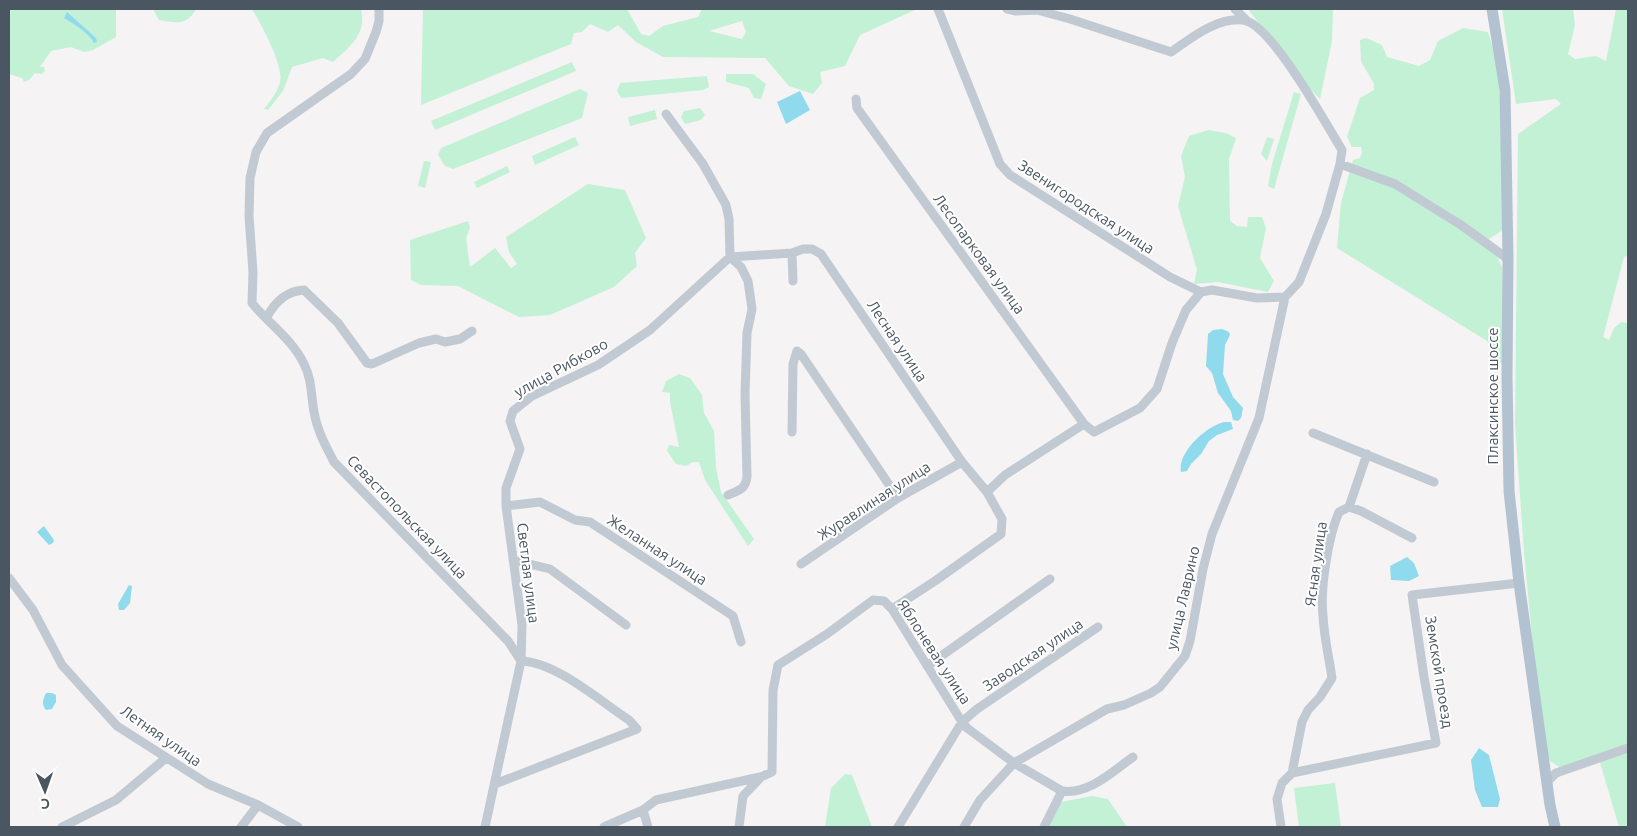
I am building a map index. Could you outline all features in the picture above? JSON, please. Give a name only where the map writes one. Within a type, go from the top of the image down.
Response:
[{"type":"main road","name":"Плаксинское шоссе","points":[[1492,9],[1504,90],[1508,259],[1507,376],[1509,491],[1519,583],[1555,827]]},
{"type":"street","name":"Севастопольская улица","points":[[378,9],[379,21],[365,59],[351,74],[267,133],[256,152],[250,178],[249,216],[253,272],[252,303],[293,347],[305,365],[310,382],[314,414],[321,438],[334,462],[508,641],[521,661]]},
{"type":"street","name":"Звенигородская улица","points":[[938,9],[1000,164],[1010,175],[1170,277],[1201,292]]},
{"type":"street","points":[[1007,9],[1015,12],[1037,10],[1172,52],[1214,25],[1232,20],[1246,20]]},
{"type":"street","points":[[987,492],[1005,475],[1084,424],[1094,432],[1140,408],[1158,390],[1172,343],[1186,310],[1201,292],[1212,290],[1257,298],[1285,297],[1299,282],[1326,214],[1342,150],[1282,54],[1258,28],[1235,9]]},
{"type":"street","name":"Лесопарковая улица","points":[[856,99],[857,108],[1084,424]]},
{"type":"street","points":[[666,114],[704,164],[726,205],[729,219],[730,257],[741,267],[748,281],[752,309],[746,333],[744,394],[747,477],[746,485],[728,495]]},
{"type":"street","points":[[1340,164],[1395,184],[1461,225],[1508,259]]},
{"type":"street","name":"Лесная улица","points":[[730,257],[792,253],[812,249],[821,254],[962,462],[987,492],[1002,519],[1001,534],[892,609]]},
{"type":"street","points":[[792,253],[793,281]]},
{"type":"street","name":"улица Рибково","points":[[506,488],[520,449],[510,421],[513,411],[532,396],[598,365],[650,330],[730,257]]},
{"type":"street","points":[[266,317],[281,297],[298,290],[304,290],[338,323],[367,363],[372,364],[419,343],[436,339],[444,342],[452,341],[460,339],[472,331]]},
{"type":"street","name":"улица Лаврино","points":[[964,827],[980,800],[1014,763],[1107,709],[1124,705],[1151,693],[1160,687],[1185,656],[1212,534],[1259,418],[1285,297]]},
{"type":"street","points":[[792,432],[793,364],[797,351],[807,362],[898,498]]},
{"type":"street","points":[[1312,433],[1434,482]]},
{"type":"street","points":[[1367,454],[1349,507],[1361,511],[1412,538]]},
{"type":"street","name":"Журавлиная улица","points":[[801,564],[898,498],[962,462]]},
{"type":"street","name":"Светлая улица","points":[[486,827],[521,661],[522,625],[506,506],[506,488]]},
{"type":"street","name":"Желанная улица","points":[[506,506],[540,502],[575,520],[590,522],[733,616],[741,642]]},
{"type":"street","name":"Ясная улица","points":[[1292,772],[1302,722],[1308,710],[1320,697],[1332,678],[1322,616],[1322,594],[1332,527],[1339,512],[1349,507]]},
{"type":"street","points":[[513,560],[550,569],[626,625]]},
{"type":"street","name":"Летняя улица","points":[[9,578],[33,610],[62,665],[117,726],[208,784],[258,806],[298,827]]},
{"type":"street","points":[[927,666],[1050,579]]},
{"type":"street","name":"Земской проезд","points":[[1292,772],[1436,743],[1412,595],[1519,583]]},
{"type":"street","name":"Яблоневая улица","points":[[761,777],[772,772],[773,690],[778,665],[827,634],[873,600],[884,601],[892,609],[962,722],[1014,763],[1062,791]]},
{"type":"street","name":"Заводская улица","points":[[898,827],[962,722],[977,709],[1098,627]]},
{"type":"street","points":[[495,784],[637,729],[629,720],[556,670],[532,662],[521,661]]},
{"type":"street","points":[[1547,782],[1556,773],[1628,748]]},
{"type":"street","points":[[1044,827],[1062,791],[1072,792],[1092,786],[1133,757]]},
{"type":"street","points":[[62,827],[116,800],[166,758]]},
{"type":"street","points":[[1282,827],[1277,799],[1282,783],[1292,772]]},
{"type":"street","points":[[604,827],[643,810],[656,800],[761,777]]},
{"type":"street","points":[[739,827],[743,796],[761,777]]},
{"type":"street","points":[[241,827],[258,806]]},
{"type":"street","points":[[643,810],[648,827]]},
{"type":"green space","points":[[9,9],[116,9],[116,37],[93,50],[84,52],[71,47],[51,51],[40,67],[44,67],[45,70],[42,74],[35,73],[29,80],[24,82],[22,78],[9,74]]},
{"type":"green space","points":[[153,9],[196,9],[185,21],[175,22],[159,20]]},
{"type":"green space","points":[[252,9],[361,9],[362,26],[356,39],[333,62],[323,58],[292,67],[283,91],[268,110],[264,109],[274,96],[280,82],[279,66],[271,45]]},
{"type":"green space","points":[[423,9],[627,9],[641,34],[649,36],[663,26],[698,17],[702,9],[917,9],[860,35],[845,66],[820,72],[822,83],[813,94],[789,86],[765,58],[663,57],[636,42],[618,25],[608,32],[590,24],[582,32],[574,33],[571,44],[421,105]],"holes":[[[742,21],[746,32],[742,39],[709,31]]]},
{"type":"green space","points":[[1248,9],[1333,9],[1332,41],[1320,99],[1306,85]]},
{"type":"green space","points":[[1502,9],[1573,9],[1575,25],[1568,54],[1575,59],[1596,56],[1606,61],[1616,9],[1628,9],[1628,255],[1624,257],[1603,337],[1609,340],[1614,328],[1621,322],[1628,323],[1628,827],[1619,827],[1599,759],[1561,768],[1550,761],[1542,740],[1524,553],[1515,424],[1518,134],[1561,104],[1556,99],[1516,104]]},
{"type":"green space","points":[[1463,28],[1488,32],[1497,62],[1502,126],[1503,230],[1489,239],[1502,267],[1505,370],[1487,341],[1337,248],[1341,203],[1353,160],[1360,158],[1362,152],[1361,147],[1352,147],[1347,137],[1360,98],[1374,90],[1374,84],[1361,61],[1360,40],[1366,38],[1382,45],[1387,57],[1419,66],[1430,60],[1438,41]]},
{"type":"green space","points":[[572,62],[576,71],[435,130],[431,121]]},
{"type":"green space","points":[[726,74],[753,74],[766,84],[761,99],[754,98],[749,88],[726,82]]},
{"type":"green space","points":[[707,76],[709,87],[703,90],[621,98],[617,91],[620,83]]},
{"type":"green space","points":[[580,89],[588,93],[582,118],[453,169],[445,166],[438,155],[441,148]]},
{"type":"green space","points":[[1294,92],[1301,94],[1274,189],[1268,186],[1272,164]]},
{"type":"green space","points":[[700,108],[705,115],[701,120],[685,124],[681,117],[684,111]]},
{"type":"green space","points":[[655,110],[657,119],[630,126],[628,117]]},
{"type":"green space","points":[[1208,130],[1226,133],[1236,138],[1229,159],[1230,221],[1237,226],[1247,227],[1248,217],[1262,217],[1266,228],[1260,258],[1274,281],[1268,292],[1218,282],[1194,284],[1197,270],[1178,206],[1185,177],[1181,156],[1189,136]]},
{"type":"green space","points":[[575,137],[579,145],[535,165],[532,156]]},
{"type":"green space","points":[[1267,137],[1274,139],[1267,161],[1261,154]]},
{"type":"green space","points":[[424,161],[431,162],[425,188],[418,186]]},
{"type":"green space","points":[[507,166],[510,172],[477,188],[474,182]]},
{"type":"green space","points":[[588,184],[625,190],[646,238],[635,253],[637,266],[614,287],[550,315],[519,317],[458,286],[421,285],[411,280],[410,240],[468,221],[470,228],[466,238],[470,267],[495,248],[511,268],[517,264],[509,252],[506,237]]},
{"type":"green space","points":[[679,374],[690,378],[702,395],[704,413],[714,431],[716,468],[721,492],[754,539],[748,546],[705,480],[699,462],[693,462],[686,466],[676,464],[667,451],[669,445],[679,447],[670,393],[662,392],[666,381]]},
{"type":"green space","points":[[845,774],[852,775],[872,827],[825,827],[831,788]]},
{"type":"green space","points":[[1335,783],[1341,827],[1299,827],[1294,788]]},
{"type":"green space","points":[[1092,796],[1108,799],[1127,827],[1049,827],[1061,802]]},
{"type":"water","points":[[67,12],[96,38],[97,42],[94,43],[85,32],[64,18]]},
{"type":"water","points":[[800,91],[810,110],[786,124],[777,102]]},
{"type":"water","points":[[1222,329],[1229,332],[1230,335],[1225,345],[1223,374],[1233,397],[1243,408],[1241,418],[1238,421],[1233,420],[1231,411],[1218,393],[1212,373],[1206,366],[1208,334],[1213,330]]},
{"type":"water","points":[[1231,422],[1233,429],[1217,435],[1209,441],[1187,471],[1181,472],[1181,464],[1188,448],[1202,434],[1217,424]]},
{"type":"water","points":[[44,526],[54,540],[49,545],[37,532]]},
{"type":"water","points":[[1407,557],[1414,563],[1419,576],[1409,581],[1391,580],[1390,566]]},
{"type":"water","points":[[129,585],[132,586],[130,603],[124,610],[119,610],[118,604]]},
{"type":"water","points":[[46,693],[56,695],[56,702],[52,709],[46,710],[43,706]]},
{"type":"water","points":[[1479,748],[1489,755],[1500,799],[1498,807],[1482,807],[1475,790],[1471,760]]}]
